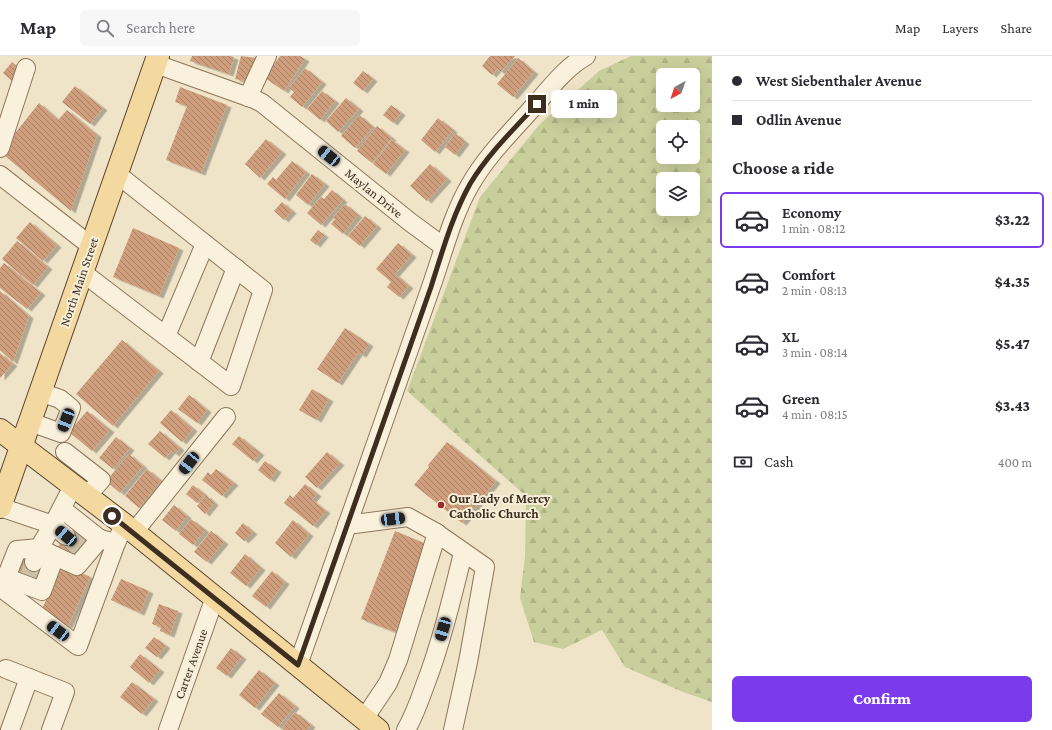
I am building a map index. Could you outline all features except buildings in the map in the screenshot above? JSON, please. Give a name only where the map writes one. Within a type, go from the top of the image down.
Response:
[{"type":"main road","name":"North Main Street","points":[[0,507],[157,60]]},
{"type":"main road","points":[[0,430],[80,491],[118,535],[215,597],[371,724]]},
{"type":"street","points":[[248,97],[267,56]]},
{"type":"street","points":[[298,665],[450,227],[469,186],[477,173],[565,61],[577,61],[586,56]]},
{"type":"street","name":"Maylan Drive","points":[[157,60],[262,102],[410,222],[444,247]]},
{"type":"street","points":[[0,148],[26,68]]},
{"type":"street","points":[[82,272],[231,386],[263,290],[116,174]]},
{"type":"street","points":[[0,175],[91,246]]},
{"type":"street","points":[[166,336],[205,244]]},
{"type":"street","points":[[199,362],[236,268]]},
{"type":"street","points":[[3,584],[26,583],[42,591],[43,555],[60,531],[62,509],[80,491],[100,480],[65,452],[61,433],[71,408],[60,399],[40,392]]},
{"type":"street","points":[[3,584],[17,550],[43,555],[77,566],[84,551],[118,535],[226,417]]},
{"type":"street","points":[[30,422],[61,433]]},
{"type":"street","points":[[51,469],[65,452]]},
{"type":"street","points":[[0,507],[60,531]]},
{"type":"street","points":[[62,509],[118,535]]},
{"type":"street","points":[[347,525],[408,517],[437,533],[463,553],[485,566],[468,662],[453,730]]},
{"type":"street","points":[[371,724],[398,660],[437,533]]},
{"type":"street","points":[[3,584],[78,646],[118,535]]},
{"type":"street","points":[[406,730],[432,666],[447,617],[463,553]]},
{"type":"street","name":"Carter Avenue","points":[[168,730],[215,597]]},
{"type":"street","points":[[6,669],[65,692],[51,730]]},
{"type":"street","points":[[10,730],[29,678]]},
{"type":"green space","points":[[631,56],[712,56],[712,702],[683,692],[625,667],[602,630],[563,649],[534,642],[520,598],[525,556],[526,496],[407,391],[480,197],[539,125],[599,71]]},
{"type":"tunnel","points":[[66,536],[82,549]]},
{"type":"tunnel","points":[[27,581],[34,562]]},
{"type":"place","name":"Our Lady of Mercy Catholic Church","points":[[441,505]]},
{"type":"route","points":[[112,516],[134,532],[298,665],[431,287],[450,227],[469,186],[477,173],[490,156],[537,104]]}]
